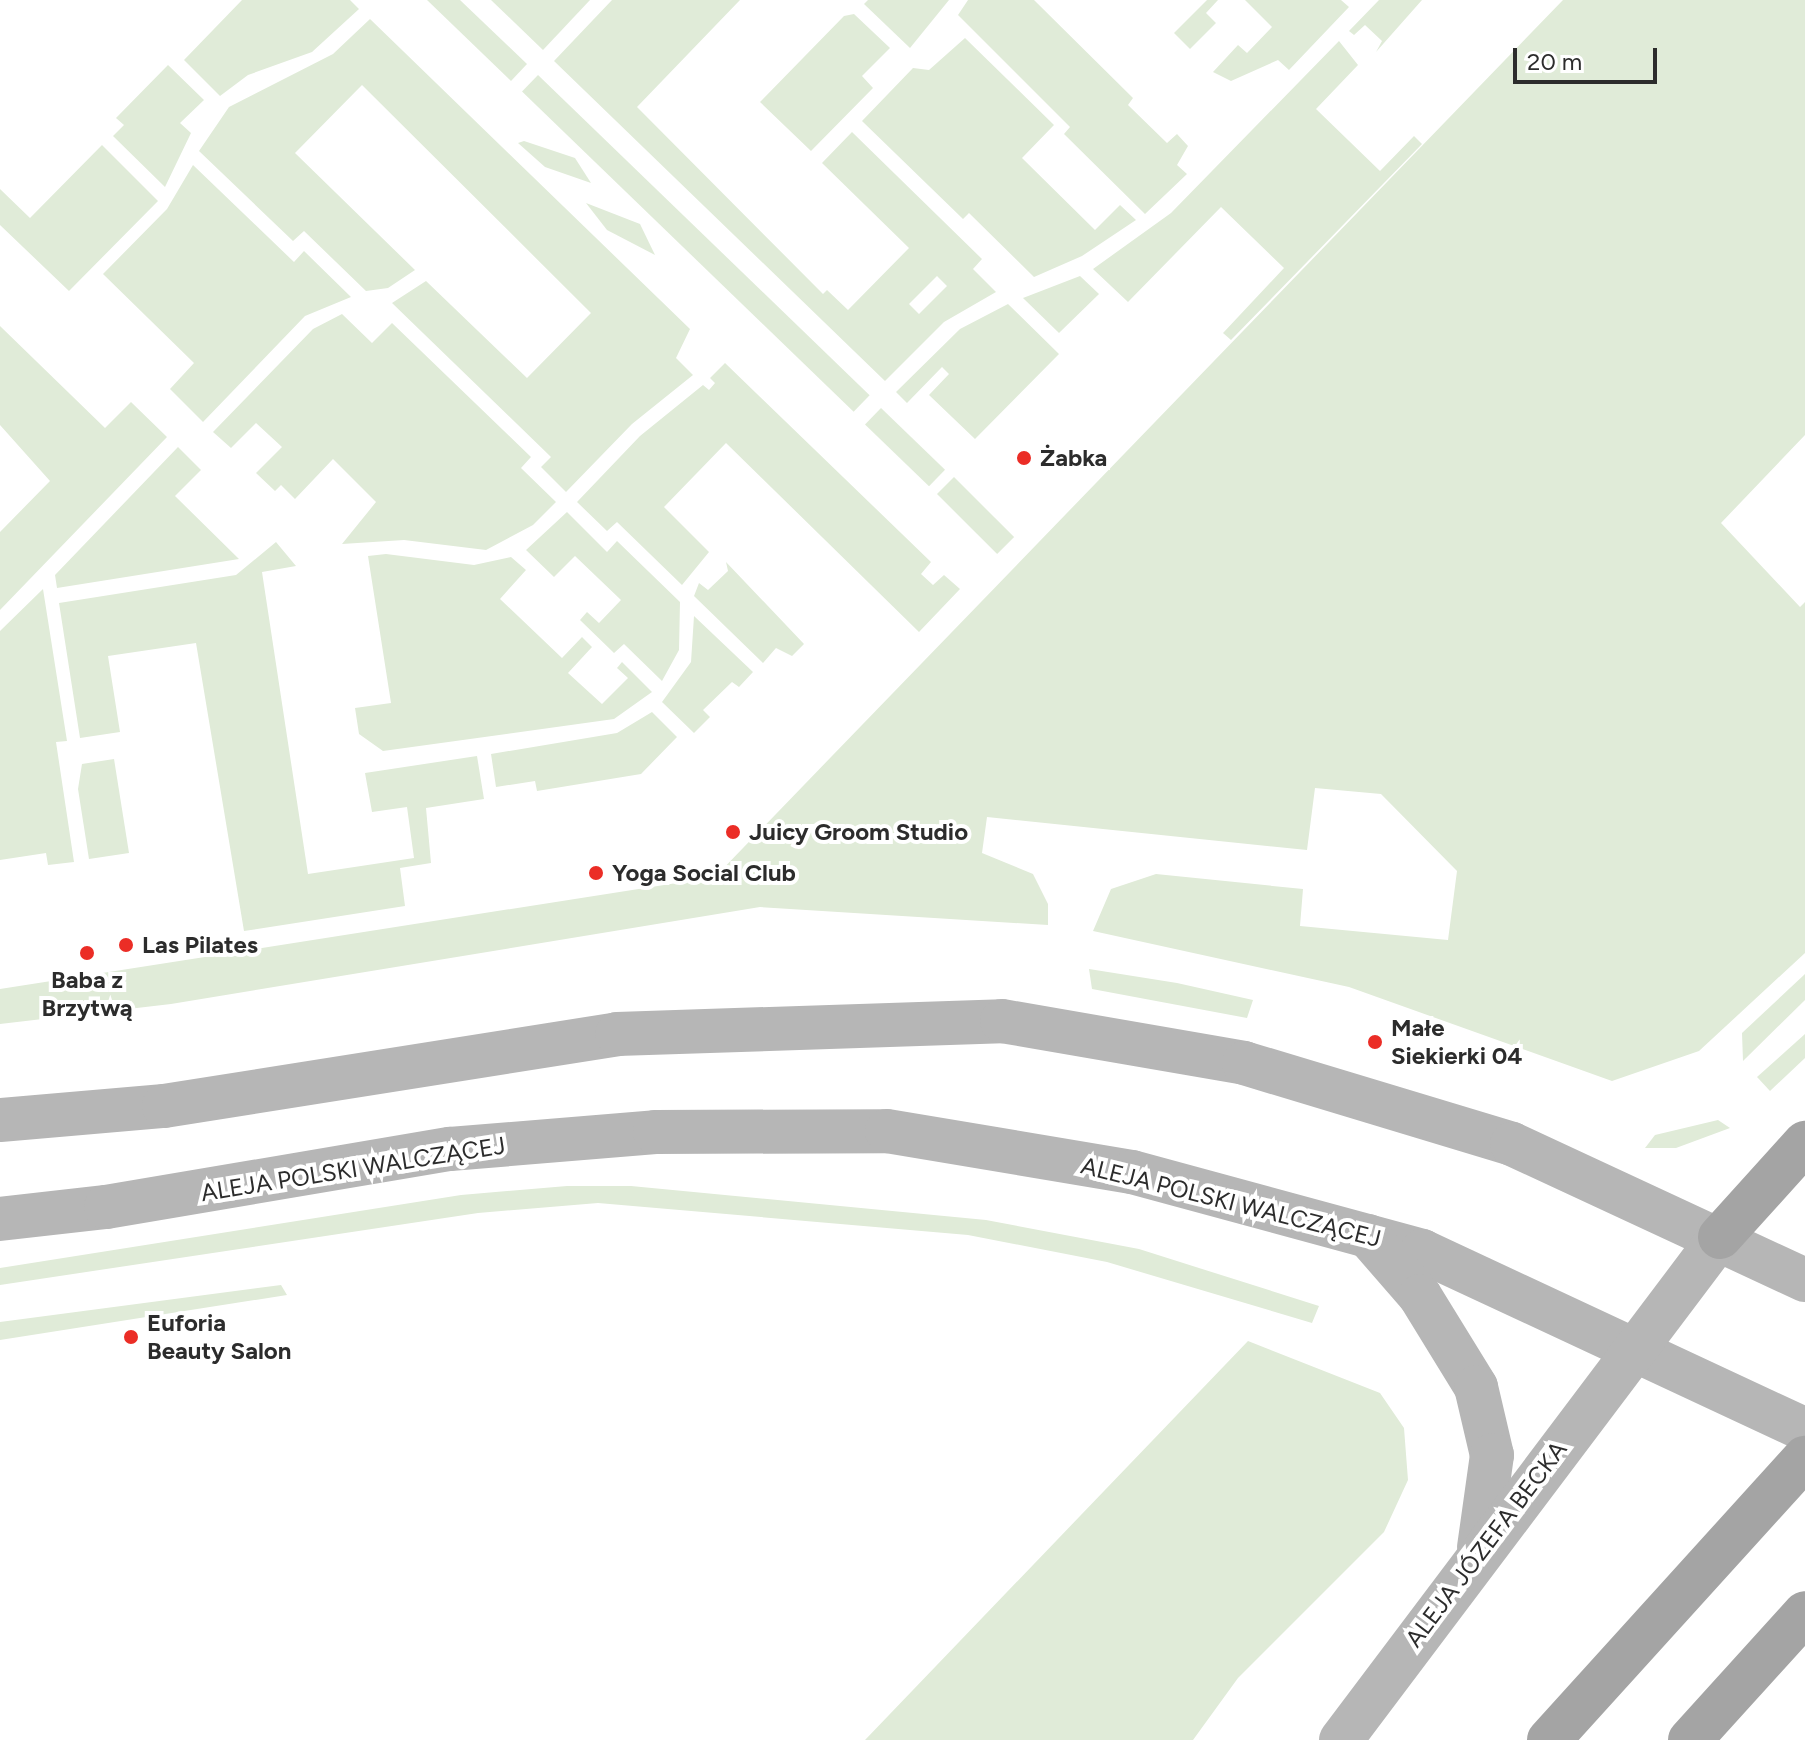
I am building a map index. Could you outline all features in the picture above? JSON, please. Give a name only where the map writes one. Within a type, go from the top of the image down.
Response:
[{"type":"main road","points":[[0,1120],[164,1106],[617,1034],[1002,1021],[1244,1063],[1512,1144],[1720,1237],[1805,1280]]},
{"type":"main road","name":"ALEJA POLSKI WALCZĄCEJ","points":[[0,1219],[121,1205],[450,1149],[655,1132],[887,1131],[1132,1172],[1422,1251],[1805,1430]]},
{"type":"main road","points":[[1720,1237],[1805,1143]]},
{"type":"main road","points":[[1368,1236],[1420,1296],[1476,1387],[1492,1455],[1477,1557]]},
{"type":"main road","name":"ALEJA JÓZEFA BECKA","points":[[1341,1740],[1720,1237]]},
{"type":"main road","points":[[1549,1740],[1805,1458]]},
{"type":"main road","points":[[1690,1740],[1805,1613]]},
{"type":"green space","points":[[242,0],[350,0],[359,9],[312,52],[248,75],[220,96],[184,60]]},
{"type":"green space","points":[[427,0],[460,0],[527,64],[511,81]]},
{"type":"green space","points":[[491,0],[590,0],[543,50]]},
{"type":"green space","points":[[612,0],[740,0],[637,107],[823,294],[827,290],[848,310],[909,248],[822,163],[852,132],[982,259],[973,269],[996,292],[944,322],[885,381],[554,61]],"holes":[[[937,276],[947,286],[919,314],[909,304]]]},
{"type":"green space","points":[[868,0],[949,0],[910,48],[864,4]]},
{"type":"green space","points":[[968,0],[1034,0],[1133,98],[1128,105],[1167,143],[1177,134],[1188,146],[1177,165],[1187,174],[1145,214],[1064,134],[1070,127],[958,15]]},
{"type":"green space","points":[[1207,0],[1218,0],[1206,13],[1216,23],[1190,49],[1174,33]]},
{"type":"green space","points":[[1245,0],[1341,0],[1349,7],[1289,70],[1278,60],[1231,81],[1213,72],[1238,45],[1247,53],[1272,27]]},
{"type":"green space","points":[[1379,0],[1422,0],[1376,52],[1382,41],[1365,25],[1354,35],[1349,31]]},
{"type":"green space","points":[[1563,0],[1805,0],[1805,435],[1721,523],[1800,607],[1805,602],[1805,953],[1699,1051],[1612,1081],[1349,987],[1093,931],[1111,889],[1156,874],[1303,889],[1300,926],[1448,940],[1457,871],[1381,794],[1315,788],[1307,850],[987,817],[982,853],[1033,874],[1048,904],[1048,925],[760,907],[171,1004],[0,1024],[0,989],[715,877]]},
{"type":"green space","points":[[854,14],[890,48],[862,76],[873,88],[811,151],[760,102],[844,16]]},
{"type":"green space","points":[[370,19],[690,329],[676,358],[693,375],[632,424],[566,492],[541,467],[551,457],[392,303],[426,281],[527,378],[591,313],[362,85],[295,153],[415,270],[388,288],[366,291],[304,231],[293,241],[199,151],[229,107],[333,54]]},
{"type":"green space","points":[[965,38],[1054,125],[1022,158],[1095,230],[1120,205],[1136,220],[1082,256],[1034,277],[969,213],[963,219],[862,121],[913,68],[929,70]]},
{"type":"green space","points":[[1339,41],[1358,65],[1316,109],[1380,171],[1414,136],[1422,144],[1231,340],[1223,333],[1284,268],[1221,207],[1128,302],[1093,269],[1171,213]]},
{"type":"green space","points":[[168,65],[204,100],[180,123],[191,133],[165,187],[113,136],[124,125],[116,118]]},
{"type":"green space","points":[[538,75],[870,395],[854,412],[522,92]]},
{"type":"green space","points":[[524,141],[575,158],[591,183],[545,167],[518,143]]},
{"type":"green space","points":[[102,145],[158,201],[69,291],[0,225],[0,189],[30,218]]},
{"type":"green space","points":[[193,165],[294,262],[304,251],[351,297],[305,316],[203,422],[170,389],[194,363],[103,274],[167,209]]},
{"type":"green space","points":[[586,203],[640,224],[655,255],[607,230]]},
{"type":"green space","points":[[1080,276],[1099,294],[1059,333],[1023,298]]},
{"type":"green space","points":[[1008,304],[1059,354],[975,439],[929,395],[949,374],[942,367],[907,403],[896,392],[960,329]]},
{"type":"green space","points":[[342,314],[372,343],[392,323],[531,457],[521,468],[556,502],[533,525],[486,550],[404,540],[342,544],[376,502],[333,459],[295,499],[281,485],[275,491],[256,473],[282,447],[256,423],[231,448],[213,432],[313,329]]},
{"type":"green space","points":[[0,326],[105,428],[131,402],[167,437],[0,610],[0,532],[50,481],[0,425]]},
{"type":"green space","points":[[725,363],[931,562],[921,574],[933,585],[944,575],[960,589],[919,632],[726,443],[664,507],[709,552],[682,585],[617,522],[607,531],[577,502],[640,436],[703,385],[709,390],[715,383],[710,378]]},
{"type":"green space","points":[[881,408],[945,470],[929,486],[865,425]]},
{"type":"green space","points":[[178,447],[201,470],[175,496],[239,559],[57,588],[55,575]]},
{"type":"green space","points":[[954,477],[1014,537],[997,554],[937,494]]},
{"type":"green space","points":[[567,512],[607,552],[617,541],[680,602],[679,650],[662,681],[624,644],[614,653],[580,620],[587,612],[599,623],[621,600],[575,556],[554,577],[526,550]]},
{"type":"green space","points":[[276,542],[296,566],[262,572],[308,874],[414,858],[407,807],[372,812],[365,773],[477,756],[484,799],[426,808],[431,863],[400,868],[405,906],[244,931],[196,643],[108,656],[120,732],[80,738],[59,603],[236,575]]},
{"type":"green space","points":[[386,554],[474,565],[511,557],[526,570],[500,599],[562,658],[582,637],[592,647],[568,673],[602,704],[628,678],[617,668],[622,662],[652,692],[614,719],[383,751],[359,734],[355,708],[391,703],[368,556]]},
{"type":"green space","points":[[726,562],[804,644],[792,656],[776,648],[763,663],[694,596],[699,583],[708,590],[728,571]]},
{"type":"green space","points":[[43,589],[67,741],[56,742],[74,862],[48,865],[46,853],[0,860],[0,631]]},
{"type":"green space","points":[[694,616],[753,672],[739,687],[732,682],[703,710],[710,717],[694,733],[662,702],[691,662]]},
{"type":"green space","points":[[652,712],[677,737],[641,774],[537,791],[535,781],[496,787],[491,754],[617,733]]},
{"type":"green space","points":[[114,759],[129,853],[89,859],[78,789],[82,764]]},
{"type":"green space","points":[[1089,969],[1177,983],[1253,1000],[1247,1018],[1092,989]]},
{"type":"green space","points":[[1805,974],[1805,1000],[1743,1061],[1742,1033]]},
{"type":"green space","points":[[1805,1034],[1805,1058],[1770,1091],[1757,1077]]},
{"type":"green space","points":[[1718,1120],[1730,1128],[1676,1148],[1645,1148],[1655,1135]]},
{"type":"green space","points":[[567,1186],[631,1186],[986,1220],[1139,1249],[1319,1306],[1312,1323],[1107,1262],[968,1235],[598,1203],[478,1213],[0,1285],[0,1268],[461,1195]]},
{"type":"green space","points":[[281,1285],[287,1295],[0,1340],[0,1322]]},
{"type":"green space","points":[[1248,1341],[1380,1393],[1404,1428],[1408,1480],[1384,1532],[1238,1678],[1193,1740],[865,1740]]},
{"type":"place","name":"Żabka","points":[[1024,458]]},
{"type":"place","name":"Juicy Groom Studio","points":[[733,832]]},
{"type":"place","name":"Yoga Social Club","points":[[596,873]]},
{"type":"place","name":"Las Pilates","points":[[126,945]]},
{"type":"place","name":"Baba z Brzytwą","points":[[87,953]]},
{"type":"place","name":"Małe Siekierki 04","points":[[1375,1042]]},
{"type":"place","name":"Euforia Beauty Salon","points":[[131,1337]]}]
